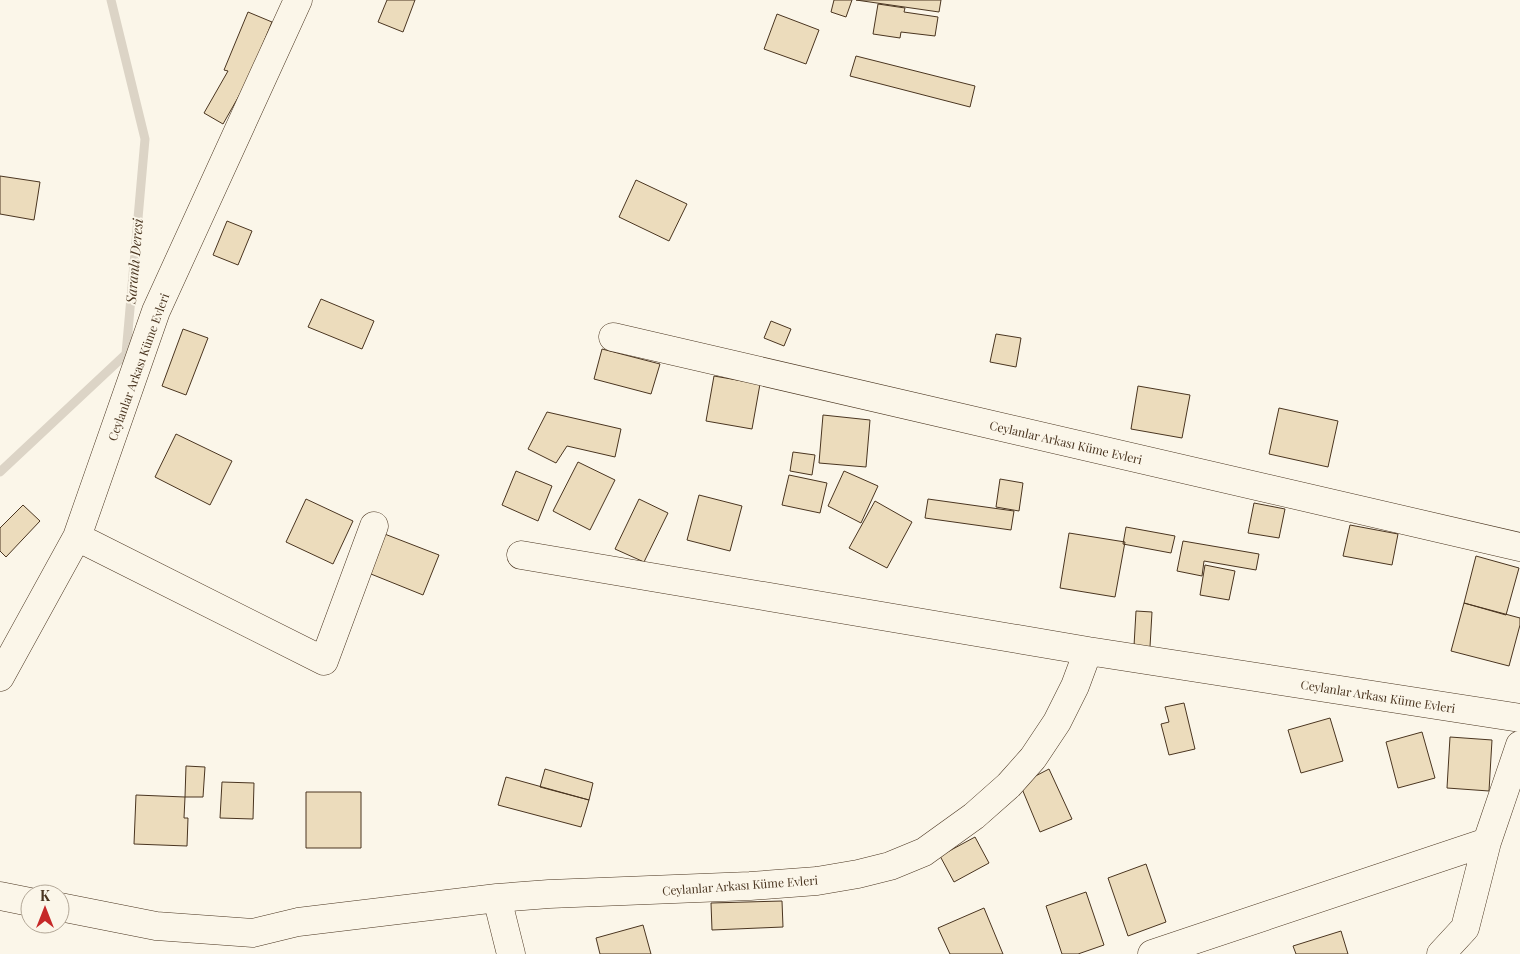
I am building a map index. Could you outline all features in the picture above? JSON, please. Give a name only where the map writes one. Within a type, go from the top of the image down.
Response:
[{"type":"street","name":"Ceylanlar Arkası Küme Evleri","points":[[0,677],[77,537],[156,311],[298,0]]},
{"type":"street","name":"Ceylanlar Arkası Küme Evleri","points":[[612,337],[1520,547]]},
{"type":"street","points":[[77,537],[324,661],[374,526]]},
{"type":"street","name":"Ceylanlar Arkası Küme Evleri","points":[[521,555],[1088,651],[1520,718]]},
{"type":"street","name":"Ceylanlar Arkası Küme Evleri","points":[[70,909],[255,944],[298,922],[497,898],[549,894],[760,886],[817,881],[890,866],[924,852],[974,816],[1008,785],[1033,758],[1060,715],[1075,686],[1088,651]]},
{"type":"street","points":[[1442,954],[1465,928],[1487,842],[1520,746]]},
{"type":"street","points":[[1152,954],[1487,842]]},
{"type":"street","points":[[0,896],[20,900]]},
{"type":"street","points":[[497,898],[511,954]]},
{"type":"building","points":[[387,0],[415,0],[403,32],[378,22]]},
{"type":"building","points":[[834,0],[852,0],[846,17],[831,12]]},
{"type":"building","points":[[856,0],[941,0],[939,12]]},
{"type":"building","points":[[878,4],[905,8],[904,12],[938,17],[935,36],[901,32],[900,38],[873,34]]},
{"type":"building","points":[[248,12],[272,22],[248,80],[223,124],[204,113],[228,71],[224,70]]},
{"type":"building","points":[[777,14],[819,30],[806,64],[764,49]]},
{"type":"building","points":[[856,56],[975,86],[970,107],[850,76]]},
{"type":"building","points":[[0,176],[40,182],[34,220],[0,214]]},
{"type":"building","points":[[636,180],[687,204],[669,241],[619,217]]},
{"type":"building","points":[[227,221],[252,231],[238,265],[213,255]]},
{"type":"building","points":[[321,299],[374,321],[362,349],[308,327]]},
{"type":"building","points":[[771,321],[791,329],[784,346],[764,338]]},
{"type":"building","points":[[183,329],[208,338],[186,395],[162,386]]},
{"type":"building","points":[[996,334],[1021,338],[1016,367],[990,362]]},
{"type":"building","points":[[602,349],[660,364],[651,394],[594,379]]},
{"type":"building","points":[[714,376],[760,384],[752,429],[706,421]]},
{"type":"building","points":[[1138,386],[1190,395],[1182,438],[1131,429]]},
{"type":"building","points":[[1279,408],[1338,421],[1328,467],[1269,454]]},
{"type":"building","points":[[547,412],[621,429],[615,457],[567,446],[556,463],[528,449]]},
{"type":"building","points":[[823,415],[870,420],[866,467],[819,463]]},
{"type":"building","points":[[176,434],[232,461],[210,505],[155,477]]},
{"type":"building","points":[[793,452],[815,455],[812,475],[790,471]]},
{"type":"building","points":[[578,462],[615,480],[590,530],[553,511]]},
{"type":"building","points":[[516,471],[552,486],[538,521],[502,505]]},
{"type":"building","points":[[844,471],[878,486],[861,523],[828,506]]},
{"type":"building","points":[[789,475],[827,483],[820,513],[782,505]]},
{"type":"building","points":[[1000,479],[1023,483],[1019,511],[996,507]]},
{"type":"building","points":[[699,495],[742,506],[730,551],[687,540]]},
{"type":"building","points":[[306,499],[353,521],[333,564],[286,542]]},
{"type":"building","points":[[639,499],[668,513],[644,562],[615,549]]},
{"type":"building","points":[[928,499],[1014,511],[1011,530],[925,518]]},
{"type":"building","points":[[875,501],[912,522],[887,568],[849,548]]},
{"type":"building","points":[[1254,503],[1285,509],[1279,538],[1248,533]]},
{"type":"building","points":[[23,505],[40,521],[6,557],[0,551],[0,528]]},
{"type":"building","points":[[1350,525],[1398,534],[1392,565],[1343,556]]},
{"type":"building","points":[[1126,527],[1175,536],[1171,553],[1123,544]]},
{"type":"building","points":[[382,533],[439,555],[423,595],[366,572]]},
{"type":"building","points":[[1069,533],[1125,542],[1115,597],[1060,588]]},
{"type":"building","points":[[1183,541],[1259,554],[1256,570],[1204,561],[1202,576],[1177,571]]},
{"type":"building","points":[[1476,556],[1519,568],[1506,615],[1464,603]]},
{"type":"building","points":[[1205,565],[1235,571],[1229,600],[1200,595]]},
{"type":"building","points":[[1464,603],[1520,618],[1520,625],[1509,666],[1451,651]]},
{"type":"building","points":[[1136,611],[1152,612],[1150,647],[1134,646]]},
{"type":"building","points":[[1184,703],[1195,749],[1169,755],[1161,724],[1169,722],[1165,707]]},
{"type":"building","points":[[1330,718],[1343,761],[1301,773],[1288,730]]},
{"type":"building","points":[[1422,732],[1435,778],[1398,788],[1386,742]]},
{"type":"building","points":[[1450,737],[1492,740],[1489,791],[1447,788]]},
{"type":"building","points":[[186,766],[205,767],[203,797],[185,797]]},
{"type":"building","points":[[545,769],[593,783],[589,800],[540,787]]},
{"type":"building","points":[[1049,769],[1072,819],[1040,832],[1020,784]]},
{"type":"building","points":[[506,777],[589,800],[581,827],[498,805]]},
{"type":"building","points":[[222,782],[254,783],[253,819],[220,818]]},
{"type":"building","points":[[306,792],[361,792],[361,848],[306,848]]},
{"type":"building","points":[[136,795],[185,797],[184,818],[188,818],[187,846],[134,844]]},
{"type":"building","points":[[975,837],[989,863],[954,882],[940,856]]},
{"type":"building","points":[[1146,864],[1166,922],[1128,936],[1108,878]]},
{"type":"building","points":[[1086,892],[1104,945],[1078,954],[1062,954],[1046,906]]},
{"type":"building","points":[[782,901],[783,927],[712,930],[711,903]]},
{"type":"building","points":[[984,908],[1003,954],[950,954],[938,928]]},
{"type":"building","points":[[643,925],[651,954],[600,954],[596,938]]},
{"type":"building","points":[[1341,931],[1348,954],[1296,954],[1293,946]]},
{"type":"waterway","name":"Saranlı Deresi","points":[[0,472],[126,354],[145,139],[111,0]]}]
